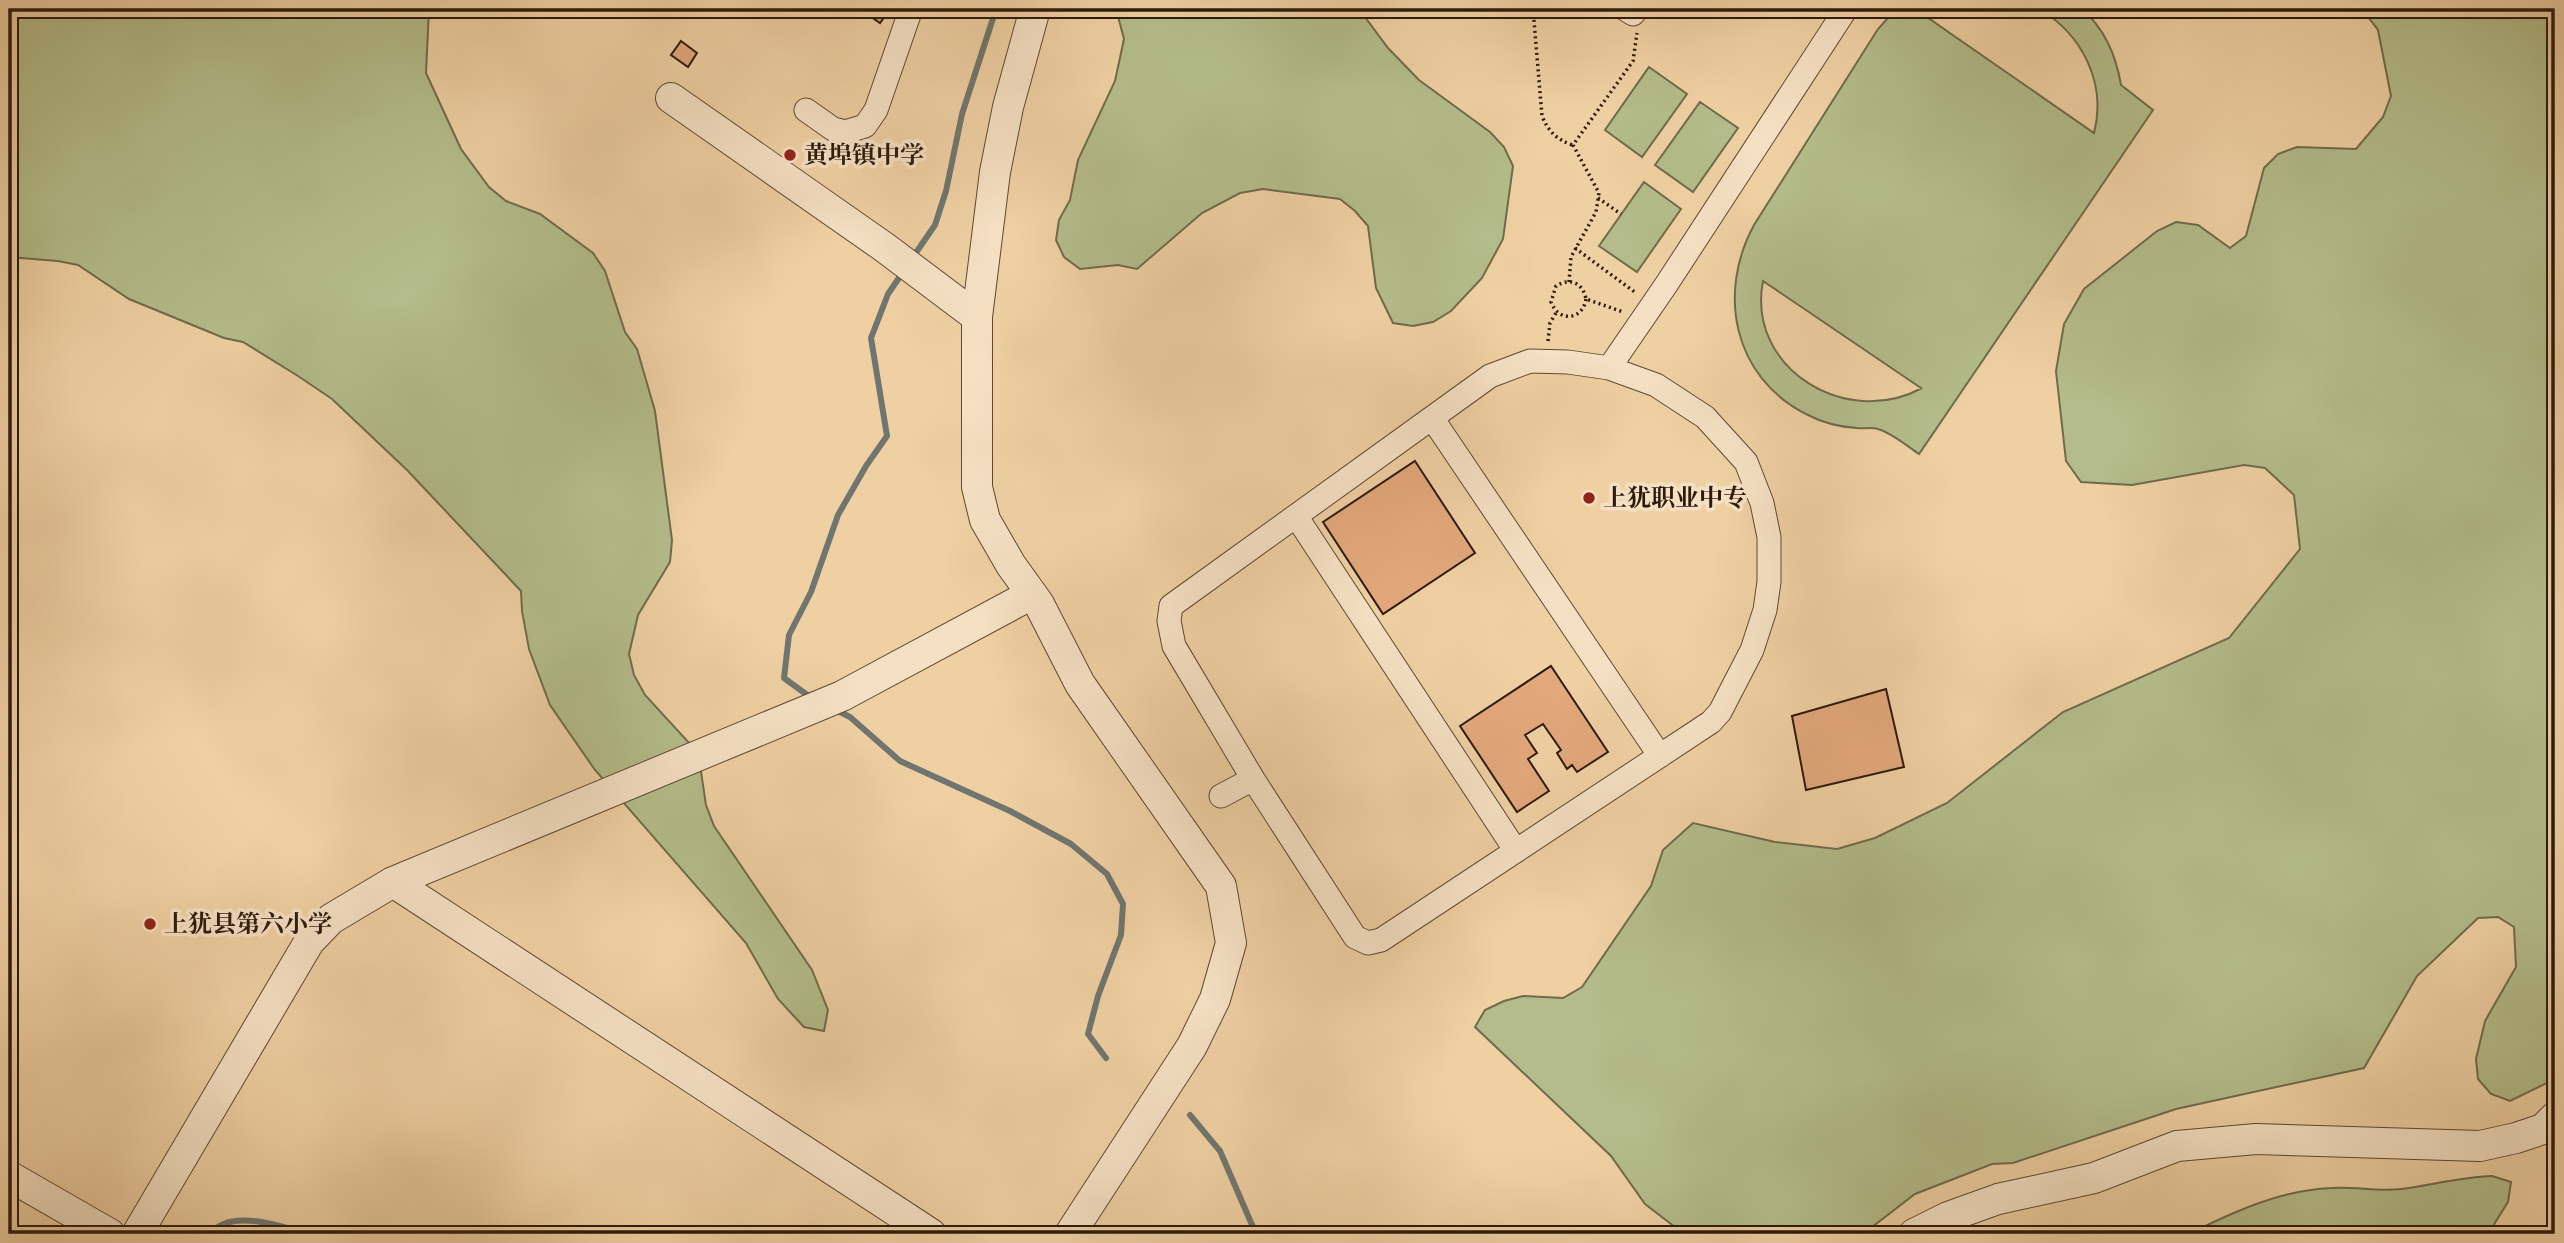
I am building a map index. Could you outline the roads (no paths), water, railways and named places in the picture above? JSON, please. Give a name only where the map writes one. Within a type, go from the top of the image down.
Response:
[{"type":"street","points":[[806,110],[845,132],[866,125],[876,110],[911,9]]},
{"type":"street","points":[[1035,9],[1008,107],[995,172],[977,317],[976,487],[985,520],[1032,594],[1080,684],[1221,886],[1231,943],[1215,999],[1192,1046],[1070,1234]]},
{"type":"street","points":[[1625,9],[1637,20]]},
{"type":"street","points":[[1609,368],[1846,9]]},
{"type":"street","points":[[670,98],[884,247],[977,317]]},
{"type":"street","points":[[1530,361],[1569,362],[1609,368],[1656,385],[1705,417],[1746,462],[1762,503],[1769,537],[1769,582],[1765,610],[1752,650],[1720,712],[1711,722],[1381,940],[1368,943],[1355,937],[1253,779],[1174,646],[1169,621],[1171,606],[1490,376],[1530,361]]},
{"type":"street","points":[[1432,418],[1660,756]]},
{"type":"street","points":[[1296,516],[1516,851]]},
{"type":"street","points":[[137,1234],[309,942],[331,919],[393,882],[842,696],[1032,594]]},
{"type":"street","points":[[1222,796],[1253,779]]},
{"type":"street","points":[[393,882],[931,1234]]},
{"type":"street","points":[[1914,1234],[1948,1217],[1998,1199],[2094,1178],[2177,1146],[2256,1139],[2480,1146],[2543,1129],[2555,1117]]},
{"type":"street","points":[[9,1176],[110,1234]]},
{"type":"waterway","points":[[913,257],[935,225],[946,191],[962,114],[996,9]]},
{"type":"waterway","points":[[810,697],[784,678],[789,635],[811,592],[838,515],[887,436],[871,338],[888,294],[903,272]]},
{"type":"waterway","points":[[836,710],[850,717],[900,761],[1010,811],[1071,844],[1107,874],[1123,904],[1121,935],[1098,996],[1088,1034],[1106,1058]]},
{"type":"waterway","points":[[1190,1115],[1220,1151],[1256,1234]]},
{"type":"waterway","points":[[211,1234],[219,1226],[243,1220],[307,1234]]},
{"type":"place","name":"黄埠镇中学","points":[[790,155]]},
{"type":"place","name":"上犹职业中专","points":[[1589,498]]},
{"type":"place","name":"上犹县第六小学","points":[[150,924]]}]
